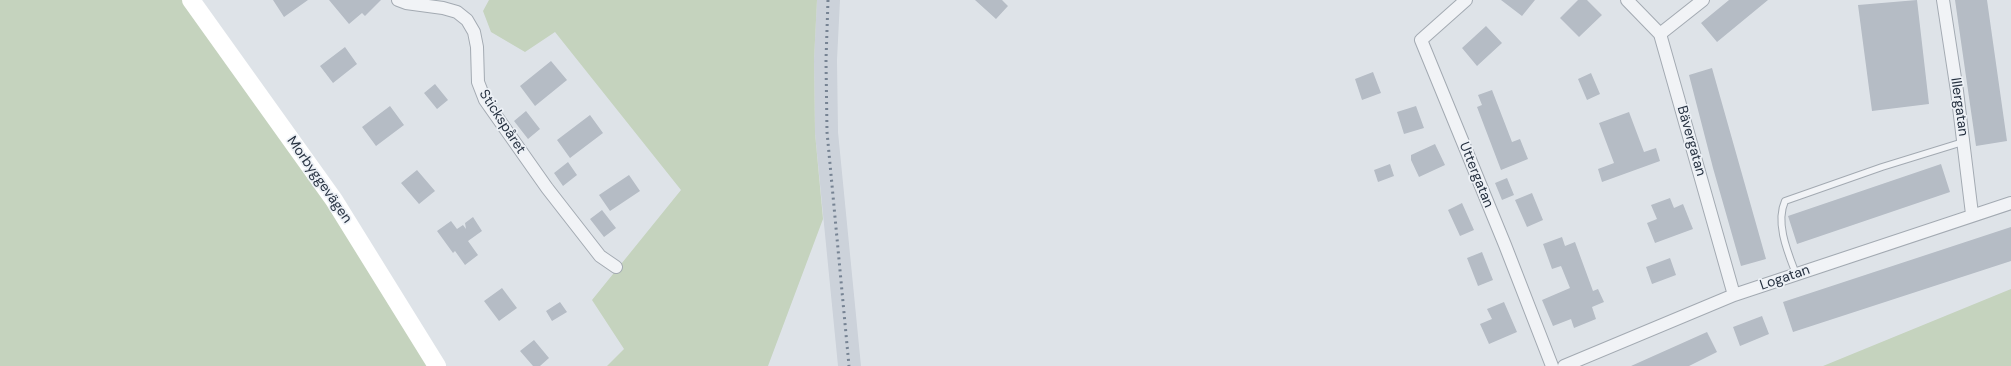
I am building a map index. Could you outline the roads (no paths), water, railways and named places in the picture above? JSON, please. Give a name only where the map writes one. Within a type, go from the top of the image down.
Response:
[{"type":"street","name":"Morbyggevägen","points":[[191,0],[334,200],[437,366]]},
{"type":"street","name":"Stickspåret","points":[[398,0],[421,6],[443,8],[457,12],[467,20],[474,32],[477,47],[478,82],[484,100],[547,188],[595,250],[600,256],[616,267]]},
{"type":"street","name":"Uttergatan","points":[[1466,0],[1421,40],[1505,245],[1552,366]]},
{"type":"street","name":"Bävergatan","points":[[1627,0],[1660,34],[1734,295]]},
{"type":"street","points":[[1660,34],[1704,0]]},
{"type":"street","name":"Illergatan","points":[[1943,0],[1972,214]]},
{"type":"street","name":"Logatan","points":[[1564,366],[1734,295],[1972,214],[2011,203]]},
{"type":"lane","points":[[1796,274],[1784,238],[1782,219],[1785,201],[1882,167],[1963,142]]},
{"type":"railway","points":[[828,0],[826,60],[827,132],[849,366]]}]
